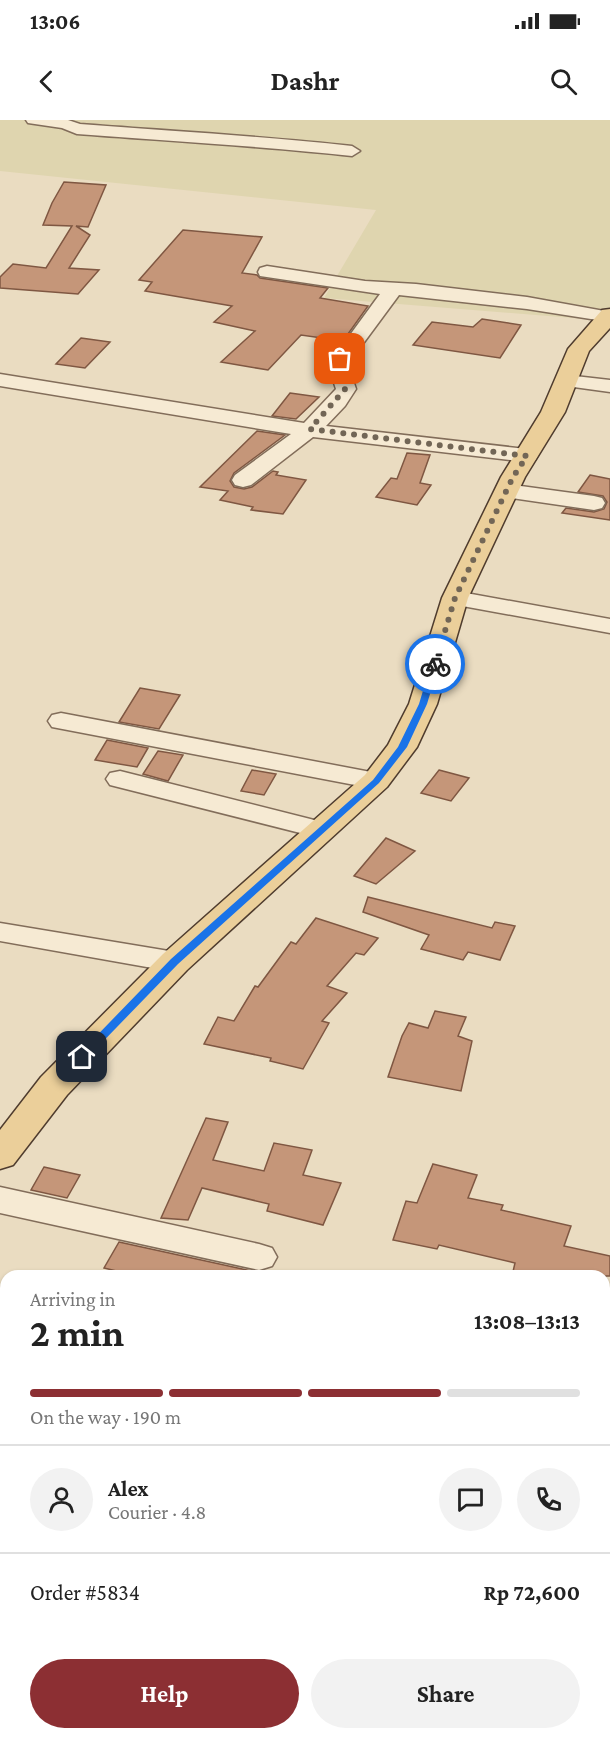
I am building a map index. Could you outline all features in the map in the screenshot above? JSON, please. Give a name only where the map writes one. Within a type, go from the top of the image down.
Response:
[{"type":"main road","points":[[0,1156],[54,1086],[175,962],[376,782],[402,747],[423,704],[455,598],[506,491],[553,412],[579,349],[609,316]]},
{"type":"street","points":[[34,120],[65,124],[77,129],[221,140],[250,140],[352,151]]},
{"type":"street","points":[[267,272],[364,287],[394,288],[527,303],[609,316]]},
{"type":"street","points":[[243,480],[310,429],[342,396],[346,388],[338,364],[340,359],[394,288]]},
{"type":"street","points":[[0,380],[194,413],[527,456]]},
{"type":"street","points":[[566,381],[610,386]]},
{"type":"street","points":[[506,491],[594,503]]},
{"type":"street","points":[[455,598],[610,626]]},
{"type":"street","points":[[61,721],[163,743],[257,757],[376,782]]},
{"type":"street","points":[[120,779],[320,830]]},
{"type":"street","points":[[0,932],[175,962]]},
{"type":"street","points":[[0,1200],[259,1257]]},
{"type":"shaded area","points":[[0,120],[610,120],[610,321],[324,298],[376,210],[0,171]]},
{"type":"building","points":[[64,182],[106,185],[88,227],[76,226],[90,235],[69,268],[99,270],[78,294],[0,288],[0,277],[13,264],[46,268],[72,226],[43,225]]},
{"type":"building","points":[[183,230],[262,237],[242,273],[257,275],[260,278],[328,288],[320,298],[368,306],[343,341],[301,335],[268,370],[221,362],[255,331],[214,322],[232,306],[145,291],[152,282],[139,280]]},
{"type":"building","points":[[482,319],[521,325],[500,358],[413,345],[432,322],[473,327]]},
{"type":"building","points":[[81,338],[110,342],[85,368],[56,364]]},
{"type":"building","points":[[290,393],[319,397],[296,419],[272,416]]},
{"type":"building","points":[[257,431],[285,435],[234,473],[230,481],[234,487],[244,489],[252,487],[273,471],[278,472],[276,475],[306,480],[283,514],[251,510],[253,507],[220,500],[228,491],[200,487]]},
{"type":"building","points":[[407,453],[430,455],[420,483],[431,485],[417,505],[376,497],[391,478],[397,479]]},
{"type":"building","points":[[590,475],[610,479],[610,520],[562,513],[566,508],[594,512],[604,509],[607,502],[603,496],[578,492]]},
{"type":"building","points":[[140,688],[180,695],[159,729],[119,722]]},
{"type":"building","points":[[107,740],[148,748],[137,767],[95,760]]},
{"type":"building","points":[[158,751],[183,755],[168,781],[143,774]]},
{"type":"building","points":[[252,770],[276,774],[264,795],[241,791]]},
{"type":"building","points":[[439,770],[469,778],[451,801],[421,793]]},
{"type":"building","points":[[386,838],[415,851],[376,884],[354,876]]},
{"type":"building","points":[[368,897],[492,928],[495,922],[515,926],[500,960],[468,952],[463,960],[421,949],[429,935],[363,912]]},
{"type":"building","points":[[316,918],[378,938],[364,955],[356,953],[327,986],[347,993],[322,1021],[329,1023],[303,1069],[270,1061],[271,1058],[204,1044],[218,1017],[234,1021],[255,986],[258,987],[291,942],[296,944]]},
{"type":"building","points":[[435,1011],[466,1017],[458,1036],[472,1041],[461,1091],[388,1077],[402,1036],[409,1023],[428,1028]]},
{"type":"building","points":[[206,1118],[228,1122],[213,1160],[264,1171],[274,1143],[312,1150],[303,1175],[341,1183],[323,1225],[267,1211],[269,1204],[202,1188],[188,1220],[161,1218]]},
{"type":"building","points":[[433,1164],[477,1175],[468,1198],[503,1205],[501,1210],[571,1226],[564,1246],[610,1256],[610,1270],[513,1270],[515,1263],[439,1245],[437,1249],[393,1240],[406,1201],[417,1203]]},
{"type":"building","points":[[44,1167],[80,1175],[67,1198],[31,1190]]},
{"type":"building","points":[[119,1242],[247,1270],[112,1270],[104,1268]]},
{"type":"way so far","points":[[340,359],[338,364],[344,376],[346,388],[342,396],[310,429],[527,456],[513,477],[455,598],[435,664]]},
{"type":"route","points":[[82,1057],[175,962],[302,845],[376,782],[402,747],[423,704],[435,664]]}]
